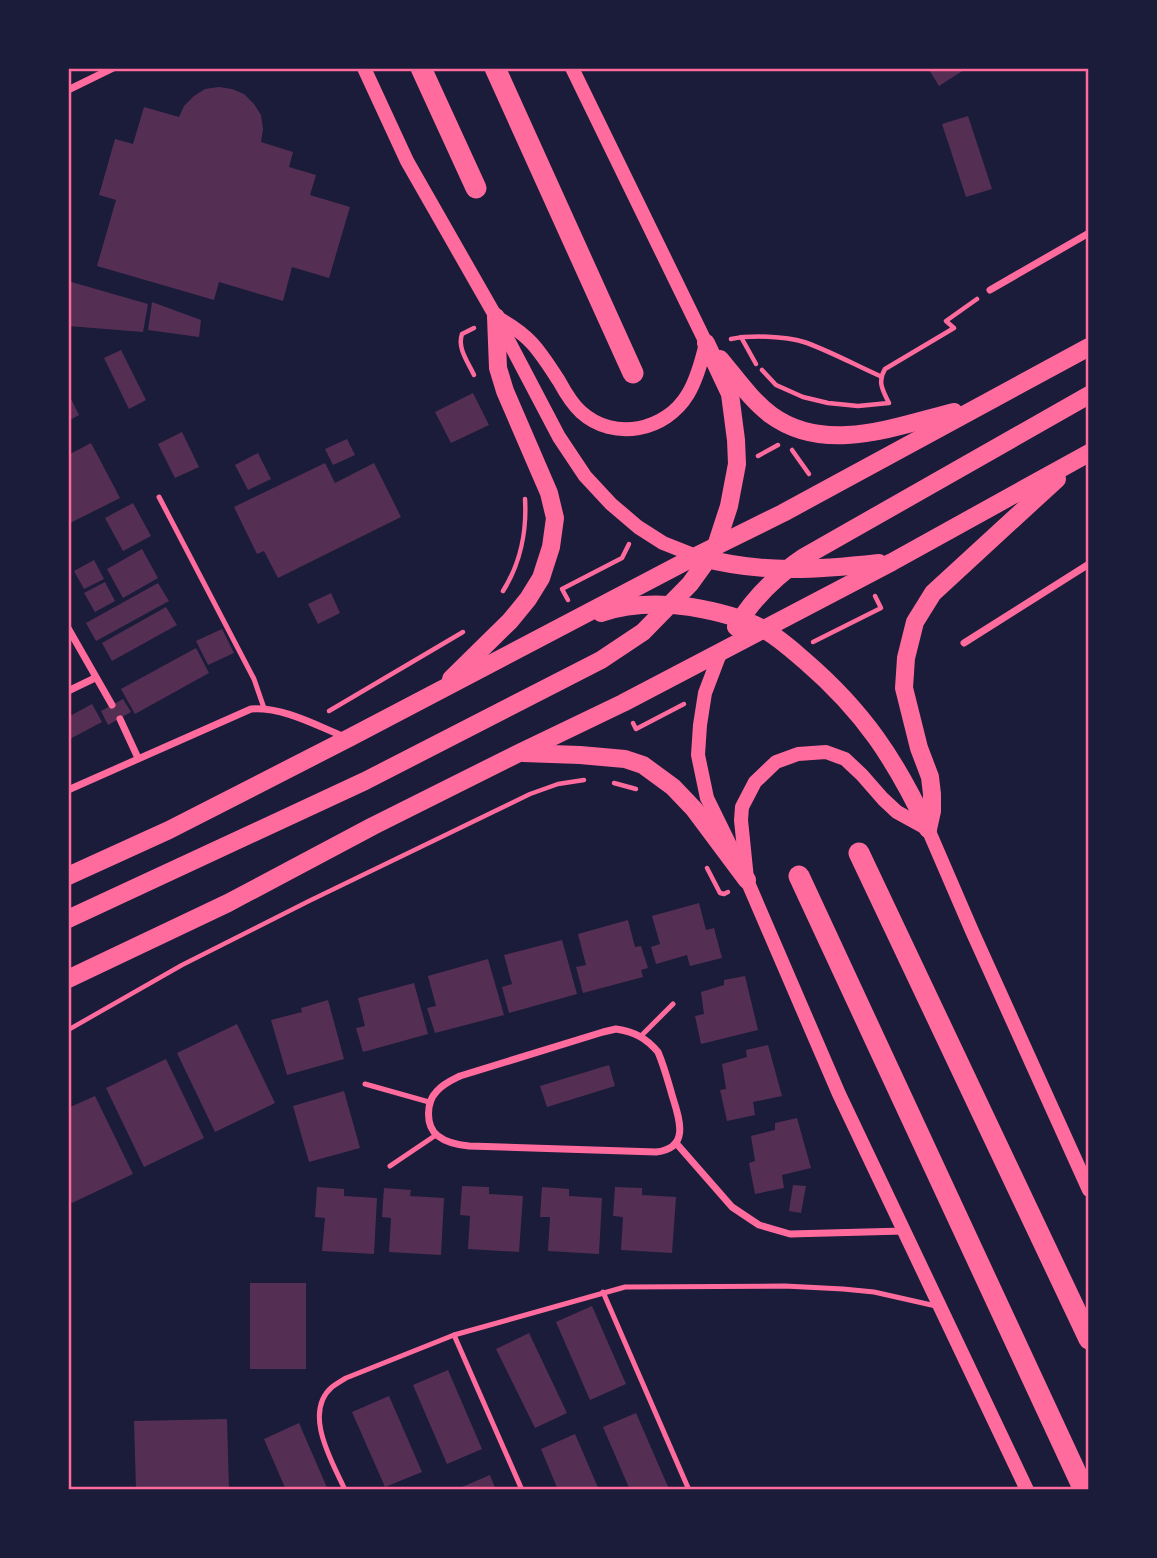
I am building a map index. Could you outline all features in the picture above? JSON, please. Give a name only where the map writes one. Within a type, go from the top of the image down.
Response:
[{"type":"highway","points":[[421,68],[476,188]]},
{"type":"highway","points":[[495,68],[634,373]]},
{"type":"highway","points":[[859,853],[1089,1339]]},
{"type":"highway","points":[[799,876],[1084,1490]]},
{"type":"main road","points":[[364,68],[407,160],[496,317],[559,437],[585,476],[611,504],[638,527],[663,543],[746,567],[824,569],[892,562]]},
{"type":"main road","points":[[68,919],[365,780],[601,660],[643,632],[690,584],[729,506],[737,464],[730,394],[572,68]]},
{"type":"main road","points":[[496,317],[528,337],[581,412],[598,424],[618,429],[639,429],[659,422],[676,410],[689,393],[706,343]]},
{"type":"main road","points":[[438,692],[510,621],[528,599],[541,578],[551,547],[555,518],[549,493],[505,391],[498,368],[496,317]]},
{"type":"main road","points":[[706,343],[757,403],[772,416],[792,427],[818,435],[850,436],[882,431],[978,406]]},
{"type":"main road","points":[[68,876],[169,830],[573,620],[707,554],[1089,347]]},
{"type":"main road","points":[[1027,1490],[839,1094],[747,880],[707,798],[698,755],[705,693],[722,651],[740,619],[760,593],[804,557],[1089,395]]},
{"type":"main road","points":[[68,979],[228,903],[519,753],[623,703],[892,562],[1083,456]]},
{"type":"main road","points":[[928,829],[932,811],[930,777],[919,748],[904,688],[906,658],[915,622],[933,593],[1083,456]]},
{"type":"main road","points":[[573,620],[638,605],[671,604],[740,619],[763,629],[794,652],[828,681],[866,722],[909,788],[1089,1190]]},
{"type":"main road","points":[[747,880],[741,807],[755,782],[776,762],[798,754],[826,752],[845,759],[897,812],[928,829]]},
{"type":"main road","points":[[519,753],[625,759],[643,765],[673,787],[694,809],[747,880]]},
{"type":"street","points":[[68,90],[113,68]]},
{"type":"street","points":[[990,290],[1089,233]]},
{"type":"street","points":[[964,643],[1089,564]]},
{"type":"street","points":[[68,628],[112,705]]},
{"type":"street","points":[[68,691],[95,678]]},
{"type":"street","points":[[68,790],[251,709],[279,711],[349,738]]},
{"type":"street","points":[[120,719],[138,758]]},
{"type":"street","points":[[629,1031],[651,1043],[658,1052],[680,1121],[679,1136],[676,1143],[663,1151],[469,1146],[451,1143],[436,1135],[430,1125],[429,1102],[436,1091],[460,1076],[603,1032],[629,1031]]},
{"type":"street","points":[[676,1143],[732,1206],[759,1225],[790,1234],[904,1231]]},
{"type":"lane","points":[[159,497],[254,679],[264,708]]},
{"type":"lane","points":[[641,1036],[673,1004]]},
{"type":"lane","points":[[365,1084],[429,1102]]},
{"type":"lane","points":[[390,1166],[436,1135]]},
{"type":"lane","points":[[345,1490],[324,1445],[319,1424],[321,1406],[330,1389],[346,1378],[454,1335],[625,1286],[785,1286],[874,1292],[942,1307]]},
{"type":"lane","points":[[603,1292],[689,1490]]},
{"type":"lane","points":[[454,1335],[522,1490]]},
{"type":"path","points":[[741,337],[756,364],[776,385],[803,397],[828,403],[858,406],[889,403],[881,386],[880,376],[885,369],[954,328],[946,321],[990,290]]},
{"type":"path","points":[[477,380],[460,345],[460,339],[462,334],[496,317]]},
{"type":"path","points":[[706,343],[741,337],[782,338],[803,342],[880,376]]},
{"type":"path","points":[[757,456],[786,442],[822,492]]},
{"type":"path","points":[[502,592],[522,547],[525,529],[524,492]]},
{"type":"path","points":[[573,620],[562,589],[622,558],[638,527]]},
{"type":"path","points":[[794,652],[881,608],[865,576]]},
{"type":"path","points":[[309,723],[466,631]]},
{"type":"path","points":[[68,1030],[194,960],[309,901],[530,794],[558,784],[587,780]]},
{"type":"path","points":[[607,782],[638,790]]},
{"type":"path","points":[[706,866],[720,893],[724,894],[747,880]]},
{"type":"building","points":[[928,68],[967,68],[939,86]]},
{"type":"building","points":[[219,87],[244,94],[254,104],[261,115],[261,142],[293,152],[289,167],[316,175],[310,195],[350,207],[329,278],[292,267],[283,301],[219,282],[214,300],[97,266],[116,200],[99,195],[115,139],[133,144],[144,107],[179,117],[184,106],[194,96],[205,89]]},
{"type":"building","points":[[968,116],[992,189],[966,197],[942,124]]},
{"type":"building","points":[[68,281],[148,304],[143,332],[68,326]]},
{"type":"building","points":[[152,302],[201,320],[199,337],[148,330]]},
{"type":"building","points":[[121,350],[146,400],[129,409],[104,358]]},
{"type":"building","points":[[68,393],[79,415],[68,421]]},
{"type":"building","points":[[473,393],[489,425],[451,443],[435,412]]},
{"type":"building","points":[[182,432],[199,467],[175,478],[158,444]]},
{"type":"building","points":[[347,439],[355,455],[333,465],[325,449]]},
{"type":"building","points":[[91,443],[120,498],[68,524],[68,455]]},
{"type":"building","points":[[258,453],[271,479],[248,490],[235,465]]},
{"type":"building","points":[[325,463],[335,483],[374,463],[401,517],[278,578],[264,551],[257,554],[234,507]]},
{"type":"building","points":[[133,503],[151,536],[123,551],[105,518]]},
{"type":"building","points":[[142,549],[158,578],[123,598],[107,569]]},
{"type":"building","points":[[94,560],[104,579],[84,589],[74,571]]},
{"type":"building","points":[[105,582],[115,601],[95,612],[84,593]]},
{"type":"building","points":[[158,583],[169,601],[96,641],[86,623]]},
{"type":"building","points":[[331,593],[340,613],[318,624],[308,604]]},
{"type":"building","points":[[166,607],[177,625],[112,661],[102,643]]},
{"type":"building","points":[[222,629],[234,653],[208,665],[196,641]]},
{"type":"building","points":[[196,648],[209,673],[135,714],[121,689]]},
{"type":"building","points":[[123,699],[131,712],[108,725],[101,711]]},
{"type":"building","points":[[92,704],[102,722],[68,740],[68,717]]},
{"type":"building","points":[[699,903],[706,930],[714,928],[722,958],[690,966],[687,955],[656,964],[651,947],[660,944],[652,916]]},
{"type":"building","points":[[628,920],[635,947],[641,946],[648,968],[641,970],[643,977],[583,993],[576,967],[586,965],[578,934]]},
{"type":"building","points":[[562,940],[577,994],[509,1013],[502,987],[512,984],[504,955]]},
{"type":"building","points":[[488,959],[504,1015],[435,1033],[427,1008],[436,1006],[428,976]]},
{"type":"building","points":[[745,976],[758,1030],[701,1044],[695,1016],[704,1014],[701,992],[724,985],[724,980]]},
{"type":"building","points":[[414,983],[428,1034],[363,1052],[356,1028],[365,1026],[358,998]]},
{"type":"building","points":[[328,1000],[344,1059],[287,1075],[271,1020],[302,1012],[301,1008]]},
{"type":"building","points":[[237,1024],[275,1103],[215,1132],[177,1053]]},
{"type":"building","points":[[768,1045],[782,1096],[753,1102],[755,1115],[727,1121],[720,1090],[726,1089],[722,1064],[747,1057],[746,1050]]},
{"type":"building","points":[[166,1059],[204,1138],[144,1167],[106,1088]]},
{"type":"building","points":[[609,1065],[615,1086],[547,1107],[540,1086]]},
{"type":"building","points":[[344,1091],[360,1148],[309,1162],[293,1106]]},
{"type":"building","points":[[95,1096],[133,1174],[72,1203],[68,1195],[68,1108]]},
{"type":"building","points":[[797,1118],[811,1168],[782,1175],[784,1188],[755,1194],[749,1163],[755,1161],[751,1136],[775,1130],[775,1123]]},
{"type":"building","points":[[793,1185],[806,1186],[801,1213],[789,1211]]},
{"type":"building","points":[[462,1186],[489,1187],[489,1194],[523,1196],[519,1252],[468,1249],[470,1216],[460,1215]]},
{"type":"building","points":[[317,1187],[344,1189],[344,1196],[377,1198],[374,1254],[322,1251],[325,1218],[315,1217]]},
{"type":"building","points":[[542,1187],[569,1189],[569,1196],[602,1198],[599,1254],[548,1251],[550,1217],[540,1217]]},
{"type":"building","points":[[615,1187],[642,1188],[642,1195],[676,1197],[672,1253],[621,1250],[623,1217],[613,1216]]},
{"type":"building","points":[[384,1188],[411,1190],[410,1196],[444,1198],[441,1255],[389,1252],[391,1218],[382,1217]]},
{"type":"building","points":[[250,1283],[306,1283],[306,1369],[250,1369]]},
{"type":"building","points":[[592,1306],[626,1384],[590,1400],[556,1322]]},
{"type":"building","points":[[529,1333],[567,1413],[535,1428],[496,1349]]},
{"type":"building","points":[[448,1370],[482,1449],[447,1464],[413,1385]]},
{"type":"building","points":[[389,1396],[422,1472],[385,1487],[352,1412]]},
{"type":"building","points":[[636,1413],[669,1489],[667,1490],[630,1490],[603,1427]]},
{"type":"building","points":[[227,1419],[229,1490],[136,1490],[134,1421]]},
{"type":"building","points":[[299,1423],[328,1490],[286,1490],[264,1439]]},
{"type":"building","points":[[575,1434],[599,1490],[558,1490],[541,1449]]},
{"type":"building","points":[[490,1475],[496,1490],[455,1490]]}]
